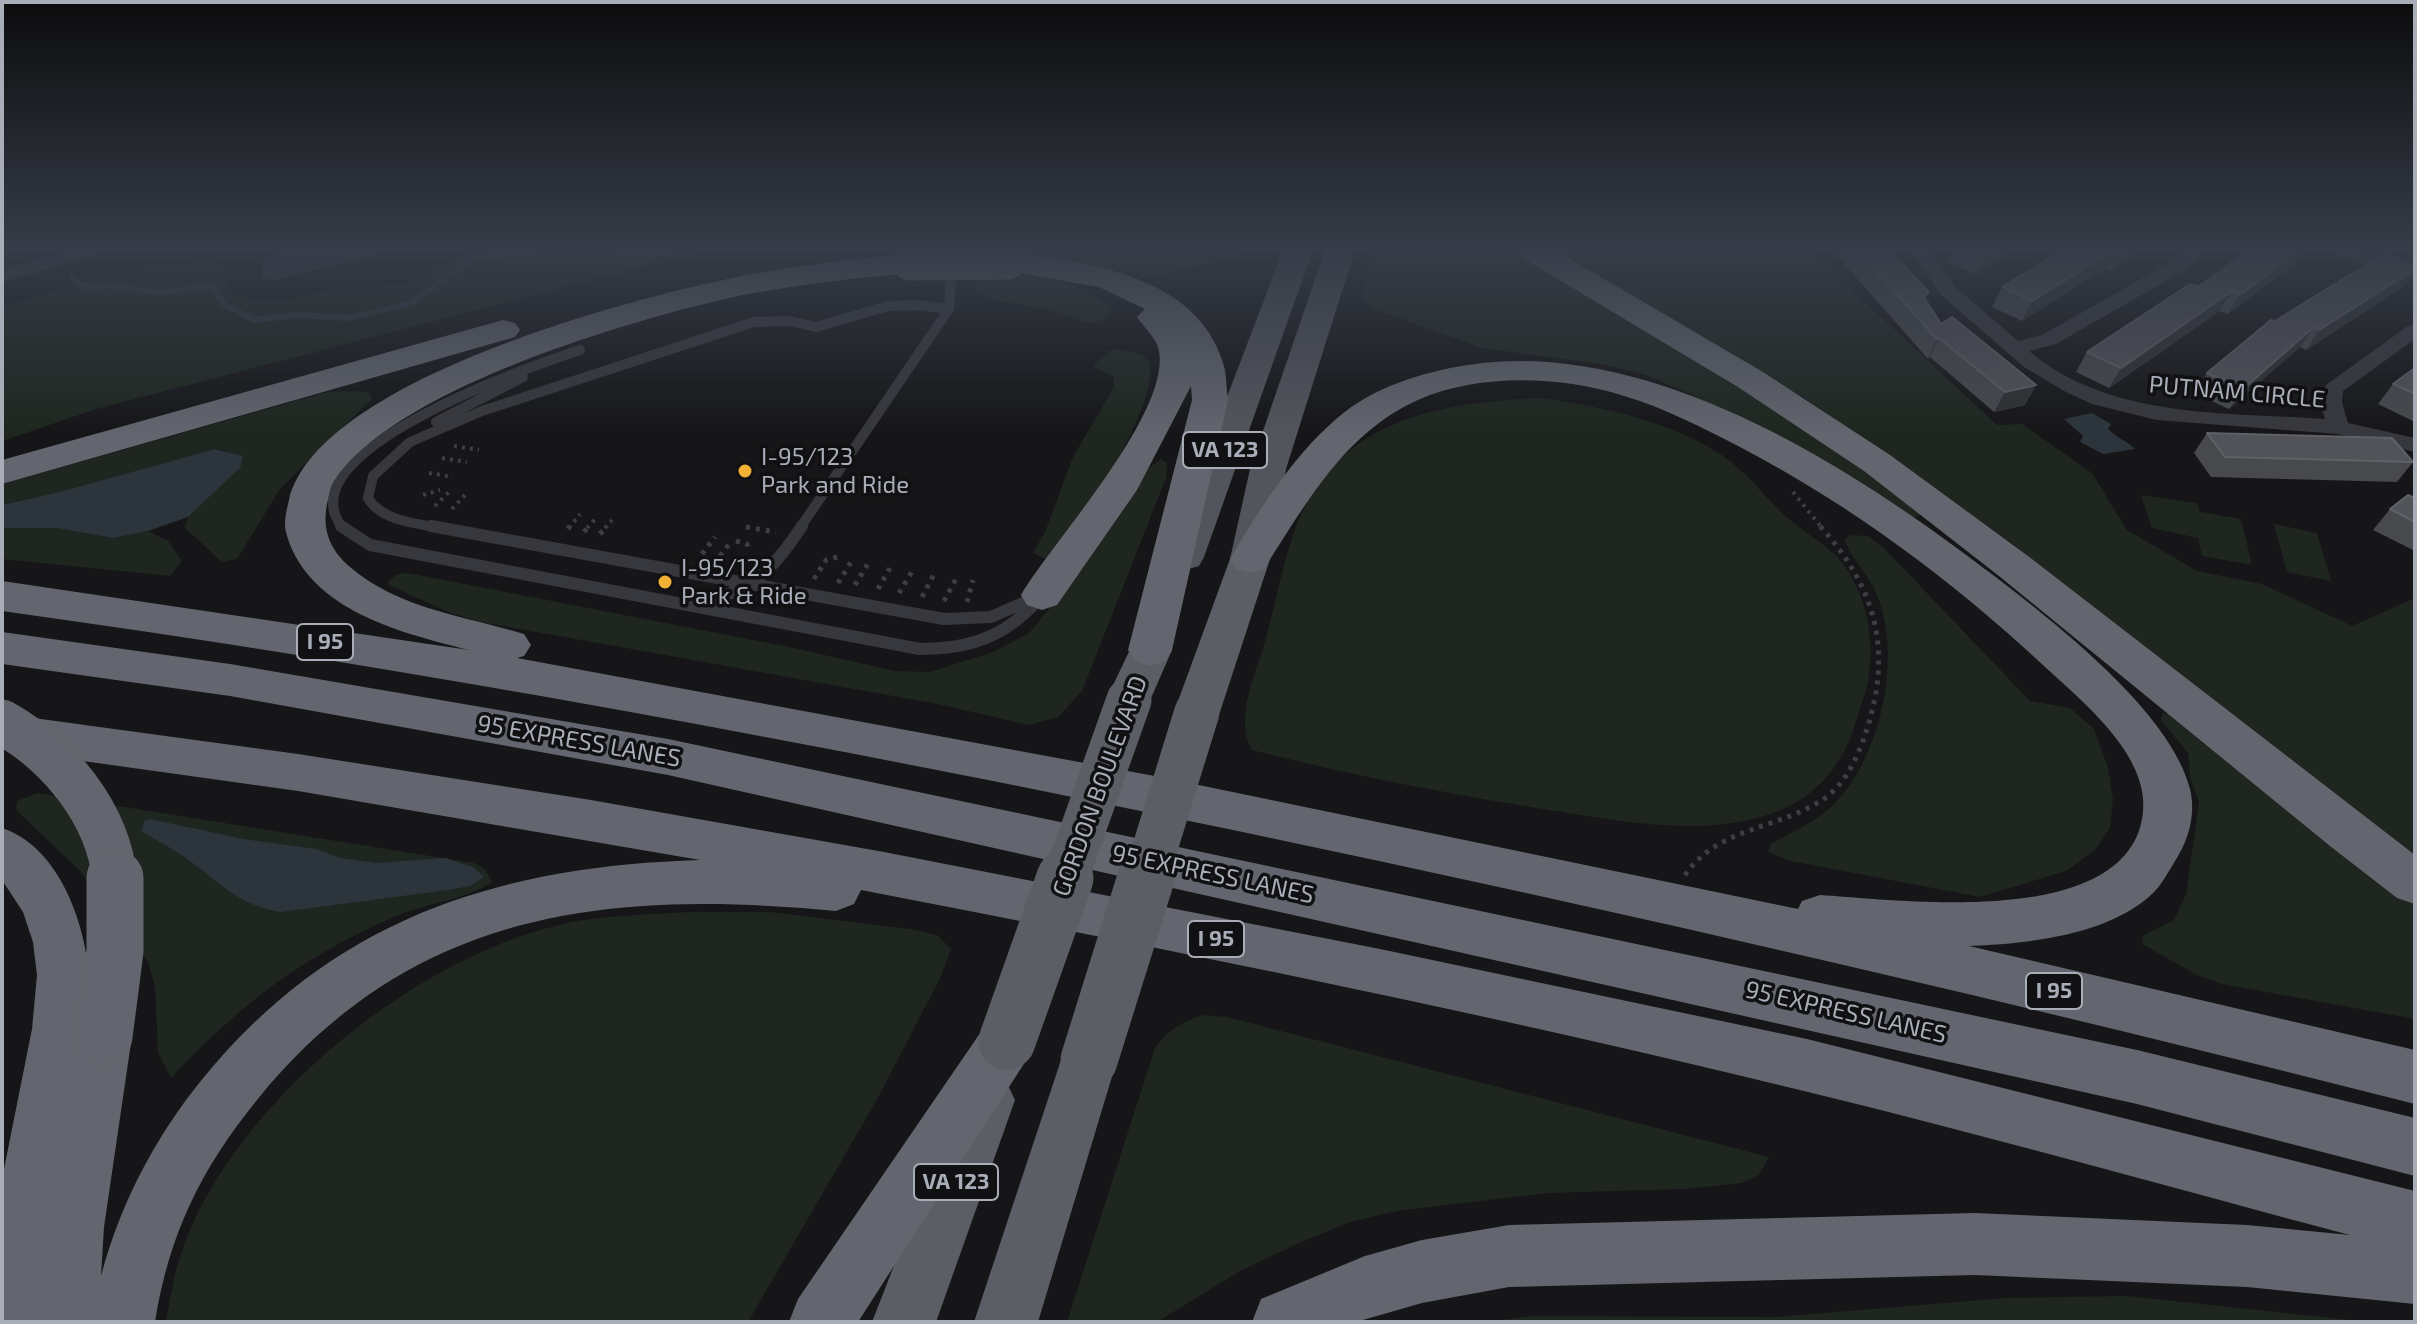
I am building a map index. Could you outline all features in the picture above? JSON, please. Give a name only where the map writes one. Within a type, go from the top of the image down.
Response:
[{"type":"highway","points":[[2,472],[566,312]]},
{"type":"highway","points":[[644,312],[519,351],[453,377],[387,412],[336,451],[310,490],[302,512],[305,535],[318,560],[366,599],[404,616],[530,651],[646,696]]},
{"type":"highway","points":[[580,350],[705,312]]},
{"type":"highway","points":[[1042,595],[1118,490],[1168,400],[1177,374],[1175,346],[1162,325],[1148,312]]},
{"type":"highway","points":[[1150,650],[1210,400],[1206,360],[1188,328],[1169,312]]},
{"type":"highway","points":[[1635,312],[1760,387],[1874,461],[1946,514],[2316,809],[2415,883]]},
{"type":"highway","points":[[1250,559],[1314,465],[1347,430],[1366,414],[1409,391],[1466,375],[1539,371],[1619,383],[1710,417],[1775,450],[1892,521],[1948,561],[2038,635],[2083,677],[2133,729],[2151,753],[2163,779],[2168,824],[2160,846],[2139,874],[2112,895],[2056,917],[2014,924],[1886,921],[1681,906]]},
{"type":"highway","name":"VA 123","points":[[1006,1322],[1197,712],[1250,559]]},
{"type":"highway","name":"I 95","points":[[2,596],[321,641],[646,696],[1297,824],[1681,906],[2182,1019],[2415,1077]]},
{"type":"highway","name":"95 EXPRESS LANES","points":[[2,648],[230,680],[668,757],[2077,1064],[2415,1147]]},
{"type":"highway","name":"GORDON BOULEVARD","points":[[904,1322],[1129,700],[1150,650]]},
{"type":"highway","points":[[2,722],[18,730],[57,764],[96,814],[114,865],[118,914],[104,1036],[73,1227],[66,1322]]},
{"type":"highway","name":"I 95","points":[[2,732],[316,775],[698,838],[900,875],[1385,973],[1724,1046],[2155,1153],[2415,1222]]},
{"type":"highway","points":[[2,848],[27,872],[40,892],[52,917],[62,960],[61,1015],[7,1322]]},
{"type":"highway","points":[[123,1322],[126,1299],[143,1239],[167,1180],[218,1103],[263,1049],[344,979],[404,944],[455,921],[505,904],[575,890],[688,882],[771,883],[833,889],[1385,973]]},
{"type":"highway","points":[[821,1322],[1007,1041]]},
{"type":"highway","points":[[1284,1322],[1363,1287],[1435,1267],[1509,1256],[1975,1244],[2247,1256],[2415,1273]]},
{"type":"main road","name":"GORDON BOULEVARD","points":[[1150,650],[1275,312]]},
{"type":"main road","name":"VA 123","points":[[1250,559],[1268,469],[1320,312]]},
{"type":"street","name":"PUTNAM CIRCLE","points":[[1972,312],[2014,348],[2063,383],[2128,407],[2199,417],[2338,427],[2415,445]]},
{"type":"street","points":[[2014,348],[2049,340],[2098,312]]},
{"type":"street","points":[[2338,427],[2331,402],[2333,389],[2415,330]]},
{"type":"lane","points":[[410,442],[482,411],[754,322],[790,321],[816,327],[868,312]]},
{"type":"lane","points":[[702,606],[752,584],[774,567],[947,312]]},
{"type":"lane","points":[[580,350],[459,410],[410,442],[373,476],[368,498],[373,507],[407,522],[955,620],[991,617],[1042,595]]},
{"type":"lane","points":[[580,350],[484,385],[392,433],[342,475],[333,492],[331,507],[338,523],[351,537],[370,545],[920,649],[953,650],[980,643],[1006,630],[1028,612],[1042,595]]},
{"type":"path","points":[[454,446],[479,450]]},
{"type":"path","points":[[1681,906],[1691,865],[1711,845],[1820,802],[1837,787],[1859,748],[1876,692],[1878,639],[1865,593],[1842,551],[1795,495],[1775,450]]},
{"type":"path","points":[[442,458],[467,462]]},
{"type":"path","points":[[429,473],[453,477]]},
{"type":"path","points":[[423,495],[440,490]]},
{"type":"path","points":[[435,506],[449,492]]},
{"type":"path","points":[[452,509],[465,495]]},
{"type":"path","points":[[568,529],[580,514]]},
{"type":"path","points":[[584,532],[597,517]]},
{"type":"path","points":[[600,534],[612,520]]},
{"type":"path","points":[[746,527],[777,532]]},
{"type":"path","points":[[702,554],[715,537]]},
{"type":"path","points":[[720,556],[734,540],[747,544],[749,552]]},
{"type":"path","points":[[814,580],[826,560],[838,557]]},
{"type":"path","points":[[838,583],[853,559]]},
{"type":"path","points":[[854,586],[869,562]]},
{"type":"path","points":[[877,590],[891,566]]},
{"type":"path","points":[[899,594],[913,570]]},
{"type":"path","points":[[921,597],[934,574]]},
{"type":"path","points":[[943,602],[957,577]]},
{"type":"path","points":[[965,606],[972,593],[973,580]]},
{"type":"shaded area","points":[[2,312],[470,312],[96,409],[2,441]]},
{"type":"shaded area","points":[[1056,312],[1111,312],[1110,316],[1094,323]]},
{"type":"shaded area","points":[[1382,312],[1617,312],[1809,430],[1921,509],[1920,515],[1913,518],[1699,398],[1646,375],[1606,365],[1482,348]]},
{"type":"shaded area","points":[[1658,312],[1875,312],[1997,425],[2022,424],[2092,473],[2127,530],[2197,571],[2262,584],[2352,626],[2415,598],[2415,856],[2250,732],[2014,545],[1806,399]]},
{"type":"shaded area","points":[[1117,349],[1141,354],[1149,361],[1149,381],[1142,406],[1115,464],[1054,563],[1033,553],[1045,532],[1073,457],[1114,387],[1114,377],[1093,366],[1109,351]]},
{"type":"shaded area","points":[[328,392],[369,393],[372,399],[280,489],[237,559],[222,562],[185,528],[188,517],[240,468],[227,451],[215,449],[2,505],[2,484]]},
{"type":"shaded area","points":[[1540,398],[1635,417],[1703,444],[1739,468],[1786,516],[1832,552],[1852,577],[1869,625],[1869,675],[1850,740],[1831,772],[1805,796],[1772,813],[1727,824],[1650,824],[1437,791],[1252,750],[1245,723],[1248,694],[1270,625],[1290,545],[1312,494],[1335,465],[1362,442],[1393,425],[1426,413],[1463,405]]},
{"type":"shaded area","points":[[2092,413],[2111,424],[2108,429],[2135,449],[2103,454],[2080,442],[2083,436],[2064,419]]},
{"type":"shaded area","points":[[215,449],[243,456],[240,468],[188,517],[148,531],[113,538],[57,528],[2,528],[2,505]]},
{"type":"shaded area","points":[[1161,459],[1167,463],[1166,478],[1082,691],[1058,717],[1029,725],[938,704],[481,622],[451,613],[388,585],[389,580],[398,574],[408,573],[789,647],[895,671],[930,672],[993,652],[1029,633],[1084,567],[1146,470]]},
{"type":"shaded area","points":[[2141,495],[2197,503],[2200,512],[2241,519],[2252,565],[2202,556],[2198,538],[2152,528]]},
{"type":"shaded area","points":[[2274,524],[2317,533],[2331,581],[2287,572]]},
{"type":"shaded area","points":[[2,528],[57,528],[113,538],[148,531],[168,541],[182,561],[170,576],[2,559]]},
{"type":"shaded area","points":[[1850,535],[1868,536],[1883,547],[2030,701],[2070,708],[2094,729],[2108,768],[2113,799],[2110,828],[2095,850],[2066,871],[1980,897],[1791,861],[1768,852],[1771,844],[1823,814],[1847,789],[1862,765],[1882,708],[1888,647],[1884,619],[1873,586],[1845,540]]},
{"type":"shaded area","points":[[2162,713],[2170,714],[2415,901],[2415,1019],[2222,984],[2197,975],[2142,944],[2143,936],[2174,920],[2186,894],[2199,802],[2190,777],[2188,753],[2161,720]]},
{"type":"shaded area","points":[[37,793],[474,863],[485,869],[492,882],[469,894],[394,917],[301,966],[248,1005],[171,1078],[158,1053],[155,987],[148,962],[80,871],[16,810],[17,801]]},
{"type":"shaded area","points":[[150,819],[376,863],[445,858],[473,867],[484,877],[470,886],[448,890],[281,912],[242,899],[184,857],[142,832],[144,821]]},
{"type":"shaded area","points":[[688,912],[770,912],[910,929],[937,935],[951,949],[941,976],[879,1096],[748,1322],[166,1322],[180,1257],[204,1202],[238,1148],[281,1097],[330,1050],[384,1008],[441,972],[499,945],[571,922]]},
{"type":"shaded area","points":[[1203,1015],[1227,1017],[1769,1157],[1759,1175],[1742,1183],[1686,1189],[1547,1193],[1397,1211],[1350,1222],[1240,1271],[1157,1322],[1067,1322],[1155,1048],[1176,1027]]},
{"type":"shaded area","points":[[2127,1296],[2369,1322],[1486,1322],[1533,1316],[1775,1317],[2006,1298]]},
{"type":"building","points":[[1913,312],[1933,312],[1941,324],[1952,317],[2036,385],[2005,392],[1937,339]]},
{"type":"building","points":[[2148,312],[2202,312],[2121,368],[2087,352]]},
{"type":"building","points":[[2290,312],[2348,312],[2319,330],[2314,327],[2243,389],[2207,373],[2271,320],[2275,321]]},
{"type":"building","points":[[2415,368],[2415,394],[2393,384]]},
{"type":"building","points":[[2207,433],[2392,438],[2413,462],[2225,457]]},
{"type":"building","points":[[2408,495],[2415,498],[2415,522],[2390,509]]},
{"type":"waterway","points":[[239,312],[255,320],[298,315],[350,318],[375,312]]},
{"type":"place","name":"I-95/123 Park and Ride","points":[[745,471]]},
{"type":"place","name":"I-95/123 Park & Ride","points":[[665,582]]}]
